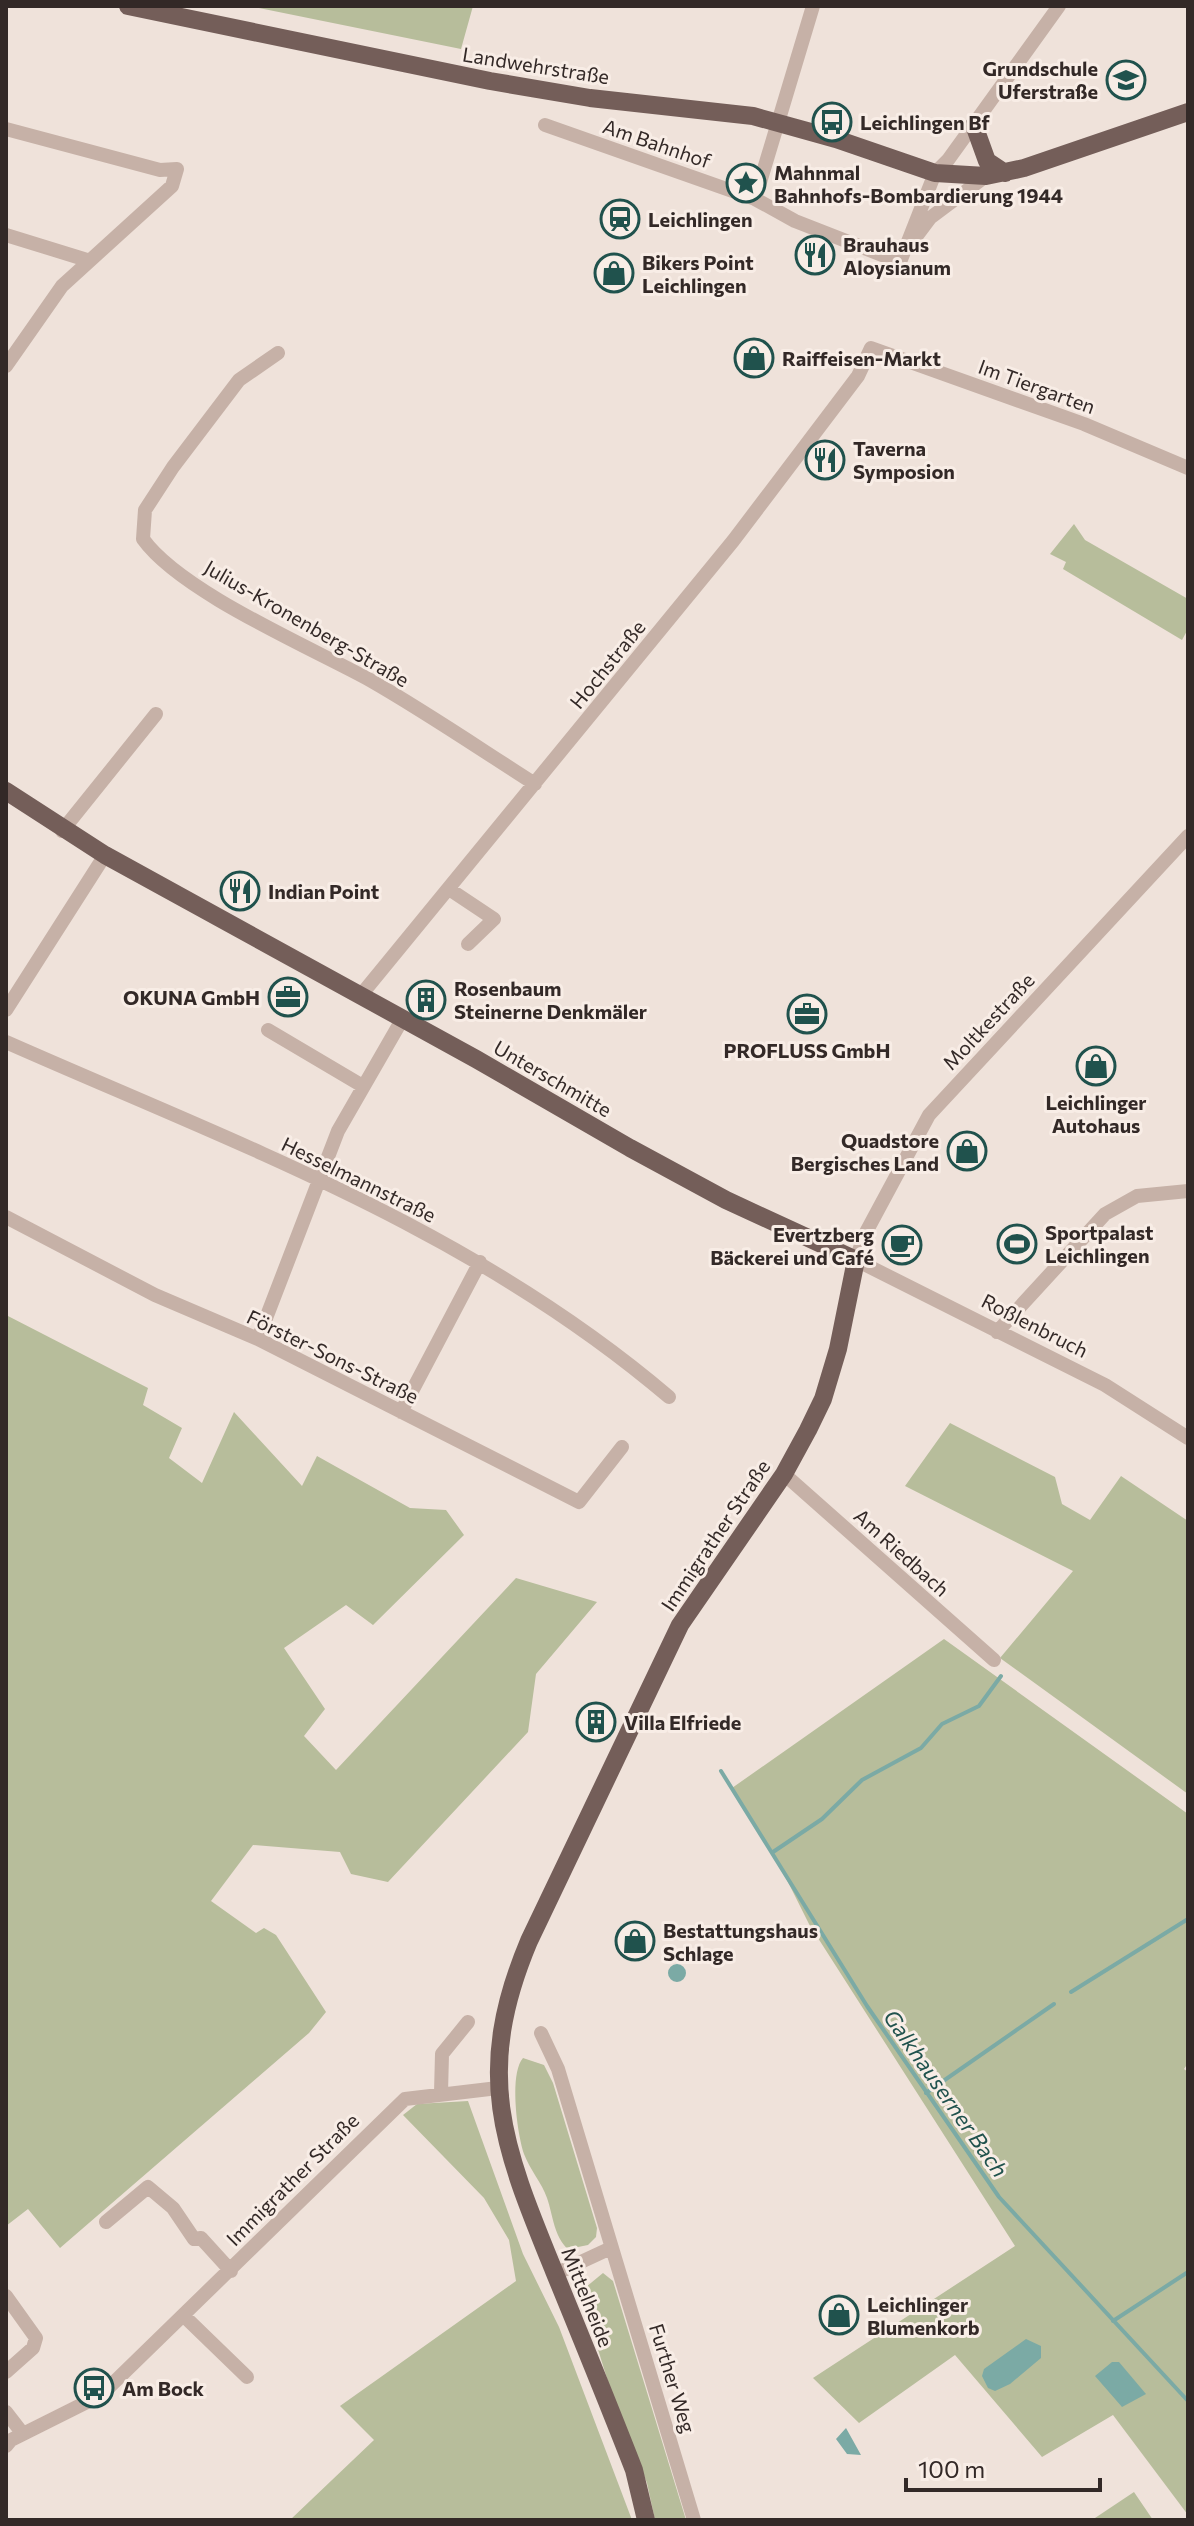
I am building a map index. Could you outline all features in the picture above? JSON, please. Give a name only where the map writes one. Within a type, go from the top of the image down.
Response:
[{"type":"main road","name":"Landwehrstraße","points":[[128,6],[490,81],[590,98],[753,116],[935,173],[986,176],[1005,173],[1188,112]]},
{"type":"main road","points":[[974,125],[987,161],[1005,173]]},
{"type":"main road","points":[[6,791],[62,831],[105,855]]},
{"type":"main road","name":"Unterschmitte","points":[[105,855],[403,1018],[682,1177],[856,1260]]},
{"type":"main road","name":"Immigrather Straße","points":[[498,2088],[507,2011],[529,1941],[680,1625],[784,1474],[823,1399],[838,1349],[856,1260]]},
{"type":"main road","name":"Mittelheide","points":[[498,2088],[510,2161],[634,2470],[646,2520]]},
{"type":"street","points":[[755,199],[813,6]]},
{"type":"street","points":[[900,262],[935,173],[974,125],[1059,6]]},
{"type":"street","name":"Am Bahnhof","points":[[545,125],[755,199],[795,221],[900,262]]},
{"type":"street","points":[[6,129],[160,170],[177,169],[172,186],[87,260],[62,286],[6,366]]},
{"type":"street","points":[[900,262],[930,218],[986,176]]},
{"type":"street","points":[[6,235],[87,260]]},
{"type":"street","name":"Im Tiergarten","points":[[871,348],[1084,424],[1188,468]]},
{"type":"street","name":"Hochstraße","points":[[361,995],[793,464],[858,376],[871,348]]},
{"type":"street","name":"Julius-Kronenberg-Straße","points":[[278,353],[239,380],[173,467],[145,510],[143,539],[158,557],[213,595],[370,681],[535,784]]},
{"type":"street","points":[[62,831],[156,714]]},
{"type":"street","name":"Moltkestraße","points":[[856,1260],[864,1236],[929,1115],[1188,836]]},
{"type":"street","points":[[6,1010],[12,987],[105,855]]},
{"type":"street","points":[[449,889],[494,919],[468,944]]},
{"type":"street","points":[[258,1339],[338,1131],[361,1085],[403,1018]]},
{"type":"street","points":[[268,1030],[361,1085]]},
{"type":"street","name":"Hesselmannstraße","points":[[6,1042],[319,1179],[480,1262],[580,1325],[669,1397]]},
{"type":"street","points":[[997,1332],[1105,1214],[1137,1196],[1188,1191]]},
{"type":"street","name":"Förster-Sons-Straße","points":[[6,1217],[175,1305],[258,1339],[579,1502],[622,1447]]},
{"type":"street","name":"Roßlenbruch","points":[[856,1260],[1105,1385],[1188,1438]]},
{"type":"street","points":[[401,1412],[480,1262]]},
{"type":"street","name":"Am Riedbach","points":[[784,1474],[994,1660]]},
{"type":"street","points":[[441,2093],[442,2054],[468,2022]]},
{"type":"street","name":"Further Weg","points":[[541,2033],[558,2069],[694,2520]]},
{"type":"street","name":"Immigrather Straße","points":[[6,2446],[23,2434],[101,2395],[405,2099],[498,2088]]},
{"type":"street","points":[[106,2222],[148,2187],[161,2195],[194,2239],[201,2238],[231,2271]]},
{"type":"street","points":[[555,2274],[611,2248]]},
{"type":"street","points":[[6,2296],[36,2338],[33,2348],[6,2372]]},
{"type":"street","points":[[184,2316],[247,2377]]},
{"type":"street","points":[[6,2412],[23,2434]]},
{"type":"green space","points":[[249,6],[473,6],[461,49]]},
{"type":"green space","points":[[1074,524],[1085,540],[1188,599],[1188,629],[1182,640],[1063,569],[1066,562],[1050,554]]},
{"type":"green space","points":[[6,1315],[148,1388],[143,1405],[182,1428],[169,1458],[202,1483],[234,1412],[302,1486],[317,1456],[410,1508],[446,1510],[464,1535],[373,1625],[346,1605],[284,1648],[325,1709],[304,1736],[336,1770],[516,1578],[597,1602],[536,1674],[528,1732],[388,1882],[351,1874],[340,1852],[253,1845],[211,1901],[256,1933],[264,1928],[276,1935],[326,2012],[309,2033],[60,2248],[28,2209],[6,2226]]},
{"type":"green space","points":[[950,1423],[1055,1477],[1062,1504],[1090,1520],[1121,1476],[1188,1521],[1188,1794],[1000,1658],[1073,1571],[905,1486]]},
{"type":"green space","points":[[944,1639],[1188,1814],[1188,2063],[1184,2069],[1188,2072],[1188,2515],[1113,2415],[1042,2457],[955,2355],[859,2423],[813,2378],[1015,2246],[809,1924],[773,1852],[732,1788]]},
{"type":"green space","points":[[523,2058],[544,2065],[553,2083],[597,2228],[596,2237],[588,2245],[568,2249],[563,2244],[545,2192],[524,2154],[515,2090]]},
{"type":"green space","points":[[468,2101],[523,2254],[559,2327],[632,2520],[290,2520],[374,2440],[340,2406],[516,2281],[509,2240],[484,2198],[403,2115],[417,2104]]},
{"type":"green space","points":[[603,2273],[613,2281],[686,2520],[655,2520],[647,2483],[611,2391],[580,2292]]},
{"type":"green space","points":[[1134,2492],[1153,2520],[1092,2520]]},
{"type":"water","points":[[677,1964],[686,1973],[677,1982],[668,1973]]},
{"type":"water","points":[[1026,2339],[1041,2346],[1041,2358],[1010,2384],[995,2391],[988,2388],[982,2376],[984,2369]]},
{"type":"water","points":[[1112,2362],[1119,2362],[1146,2394],[1122,2407],[1095,2376]]},
{"type":"water","points":[[846,2428],[861,2455],[847,2454],[836,2439]]},
{"type":"waterway","points":[[773,1852],[822,1819],[862,1780],[921,1748],[942,1724],[979,1706],[1001,1676]]},
{"type":"waterway","name":"Galkhauserner Bach","points":[[721,1771],[867,2006],[999,2197],[1188,2401]]},
{"type":"waterway","points":[[1071,1992],[1188,1919]]},
{"type":"waterway","points":[[926,2093],[1054,2004]]},
{"type":"waterway","points":[[1113,2321],[1188,2272]]},
{"type":"place","name":"Grundschule Uferstraße","points":[[1126,80]]},
{"type":"place","name":"Leichlingen Bf","points":[[832,122]]},
{"type":"place","name":"Mahnmal Bahnhofs-Bombardierung 1944","points":[[746,183]]},
{"type":"place","name":"Leichlingen","points":[[620,219]]},
{"type":"place","name":"Brauhaus Aloysianum","points":[[815,255]]},
{"type":"place","name":"Bikers Point Leichlingen","points":[[614,273]]},
{"type":"place","name":"Raiffeisen-Markt","points":[[754,358]]},
{"type":"place","name":"Taverna Symposion","points":[[825,460]]},
{"type":"place","name":"Indian Point","points":[[240,891]]},
{"type":"place","name":"OKUNA GmbH","points":[[288,997]]},
{"type":"place","name":"Rosenbaum Steinerne Denkmäler","points":[[426,1000]]},
{"type":"place","name":"PROFLUSS GmbH","points":[[807,1014]]},
{"type":"place","name":"Leichlinger Autohaus","points":[[1096,1066]]},
{"type":"place","name":"Quadstore Bergisches Land","points":[[967,1151]]},
{"type":"place","name":"Sportpalast Leichlingen","points":[[1017,1244]]},
{"type":"place","name":"Evertzberg Bäckerei und Café","points":[[902,1245]]},
{"type":"place","name":"Villa Elfriede","points":[[596,1722]]},
{"type":"place","name":"Bestattungshaus Schlage","points":[[635,1941]]},
{"type":"place","name":"Leichlinger Blumenkorb","points":[[839,2315]]},
{"type":"place","name":"Am Bock","points":[[94,2388]]}]
